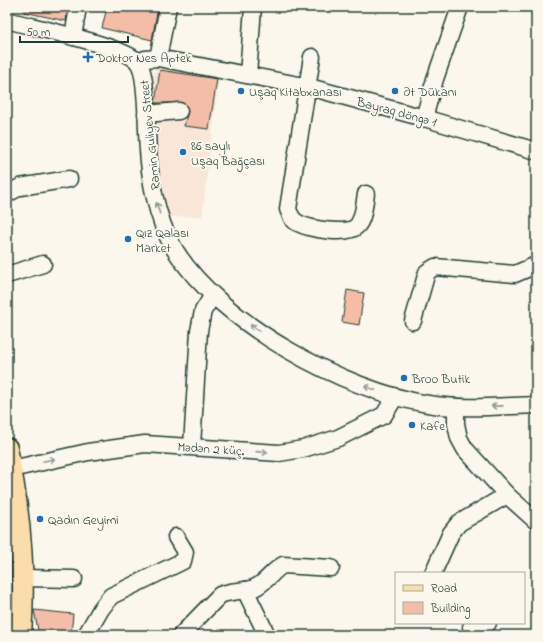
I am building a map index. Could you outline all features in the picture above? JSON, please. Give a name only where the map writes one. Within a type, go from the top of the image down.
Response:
[{"type":"main road","points":[[7,448],[9,469],[20,524],[23,578],[21,635]]},
{"type":"street","points":[[73,37],[78,7]]},
{"type":"street","points":[[158,58],[168,7]]},
{"type":"street","points":[[248,75],[253,7]]},
{"type":"street","points":[[424,118],[435,79],[460,7]]},
{"type":"street","points":[[7,20],[124,52],[138,62]]},
{"type":"street","points":[[312,57],[309,87],[288,209],[290,216],[297,223],[310,228],[348,232],[357,227],[362,218],[366,194]]},
{"type":"street","name":"Bayraq döngə 1","points":[[138,62],[145,59],[158,58],[309,87],[424,118],[536,151]]},
{"type":"street","name":"Ramin Guliyev Street","points":[[138,62],[143,78],[148,150],[154,195],[163,225],[174,249],[186,266],[212,295],[254,328],[302,357],[353,381],[395,397],[429,405],[536,406]]},
{"type":"street","points":[[146,114],[179,111]]},
{"type":"street","points":[[7,194],[20,187],[70,179]]},
{"type":"street","points":[[7,275],[43,264]]},
{"type":"street","points":[[413,321],[428,272],[435,267],[515,274],[536,265]]},
{"type":"street","points":[[192,446],[199,330],[203,311],[212,295]]},
{"type":"street","name":"Mədən 2 küç.","points":[[9,469],[88,452],[145,444],[279,453],[303,450],[338,438],[384,415],[395,397]]},
{"type":"street","points":[[456,406],[456,424],[465,449],[507,495],[536,521]]},
{"type":"street","points":[[433,572],[451,533],[458,522],[507,495]]},
{"type":"street","points":[[86,635],[101,609],[111,596],[183,560],[185,552],[176,537]]},
{"type":"street","points":[[181,635],[220,595],[227,592],[255,587],[265,580],[277,568],[283,565],[331,568]]},
{"type":"street","points":[[23,578],[74,578]]},
{"type":"street","points":[[245,590],[267,635]]},
{"type":"street","points":[[471,628],[485,624]]},
{"type":"shaded area","name":"86 saylı Uşaq Bağçası","points":[[156,67],[219,78],[202,216],[169,217],[153,135],[152,83]]},
{"type":"building","points":[[25,7],[68,7],[66,21],[24,12]]},
{"type":"building","points":[[107,7],[158,7],[152,40],[102,28]]},
{"type":"building","points":[[160,70],[217,79],[209,129],[184,126],[188,111],[183,103],[155,103]]},
{"type":"building","points":[[347,290],[364,293],[359,325],[342,322]]},
{"type":"building","points":[[34,610],[73,614],[71,635],[39,635]]},
{"type":"place","name":"Doktor Nes Aptek","points":[[88,57]]},
{"type":"place","name":"Uşaq Kitabxanası","points":[[241,91]]},
{"type":"place","name":"Ət Dükanı","points":[[395,91]]},
{"type":"place","name":"86 saylı Uşaq Bağçası","points":[[183,152]]},
{"type":"place","name":"Qız Qalası Market","points":[[128,239]]},
{"type":"place","name":"Broo Butik","points":[[404,378]]},
{"type":"place","name":"Kafe","points":[[412,425]]},
{"type":"place","name":"Qadın Geyimi","points":[[40,519]]}]
